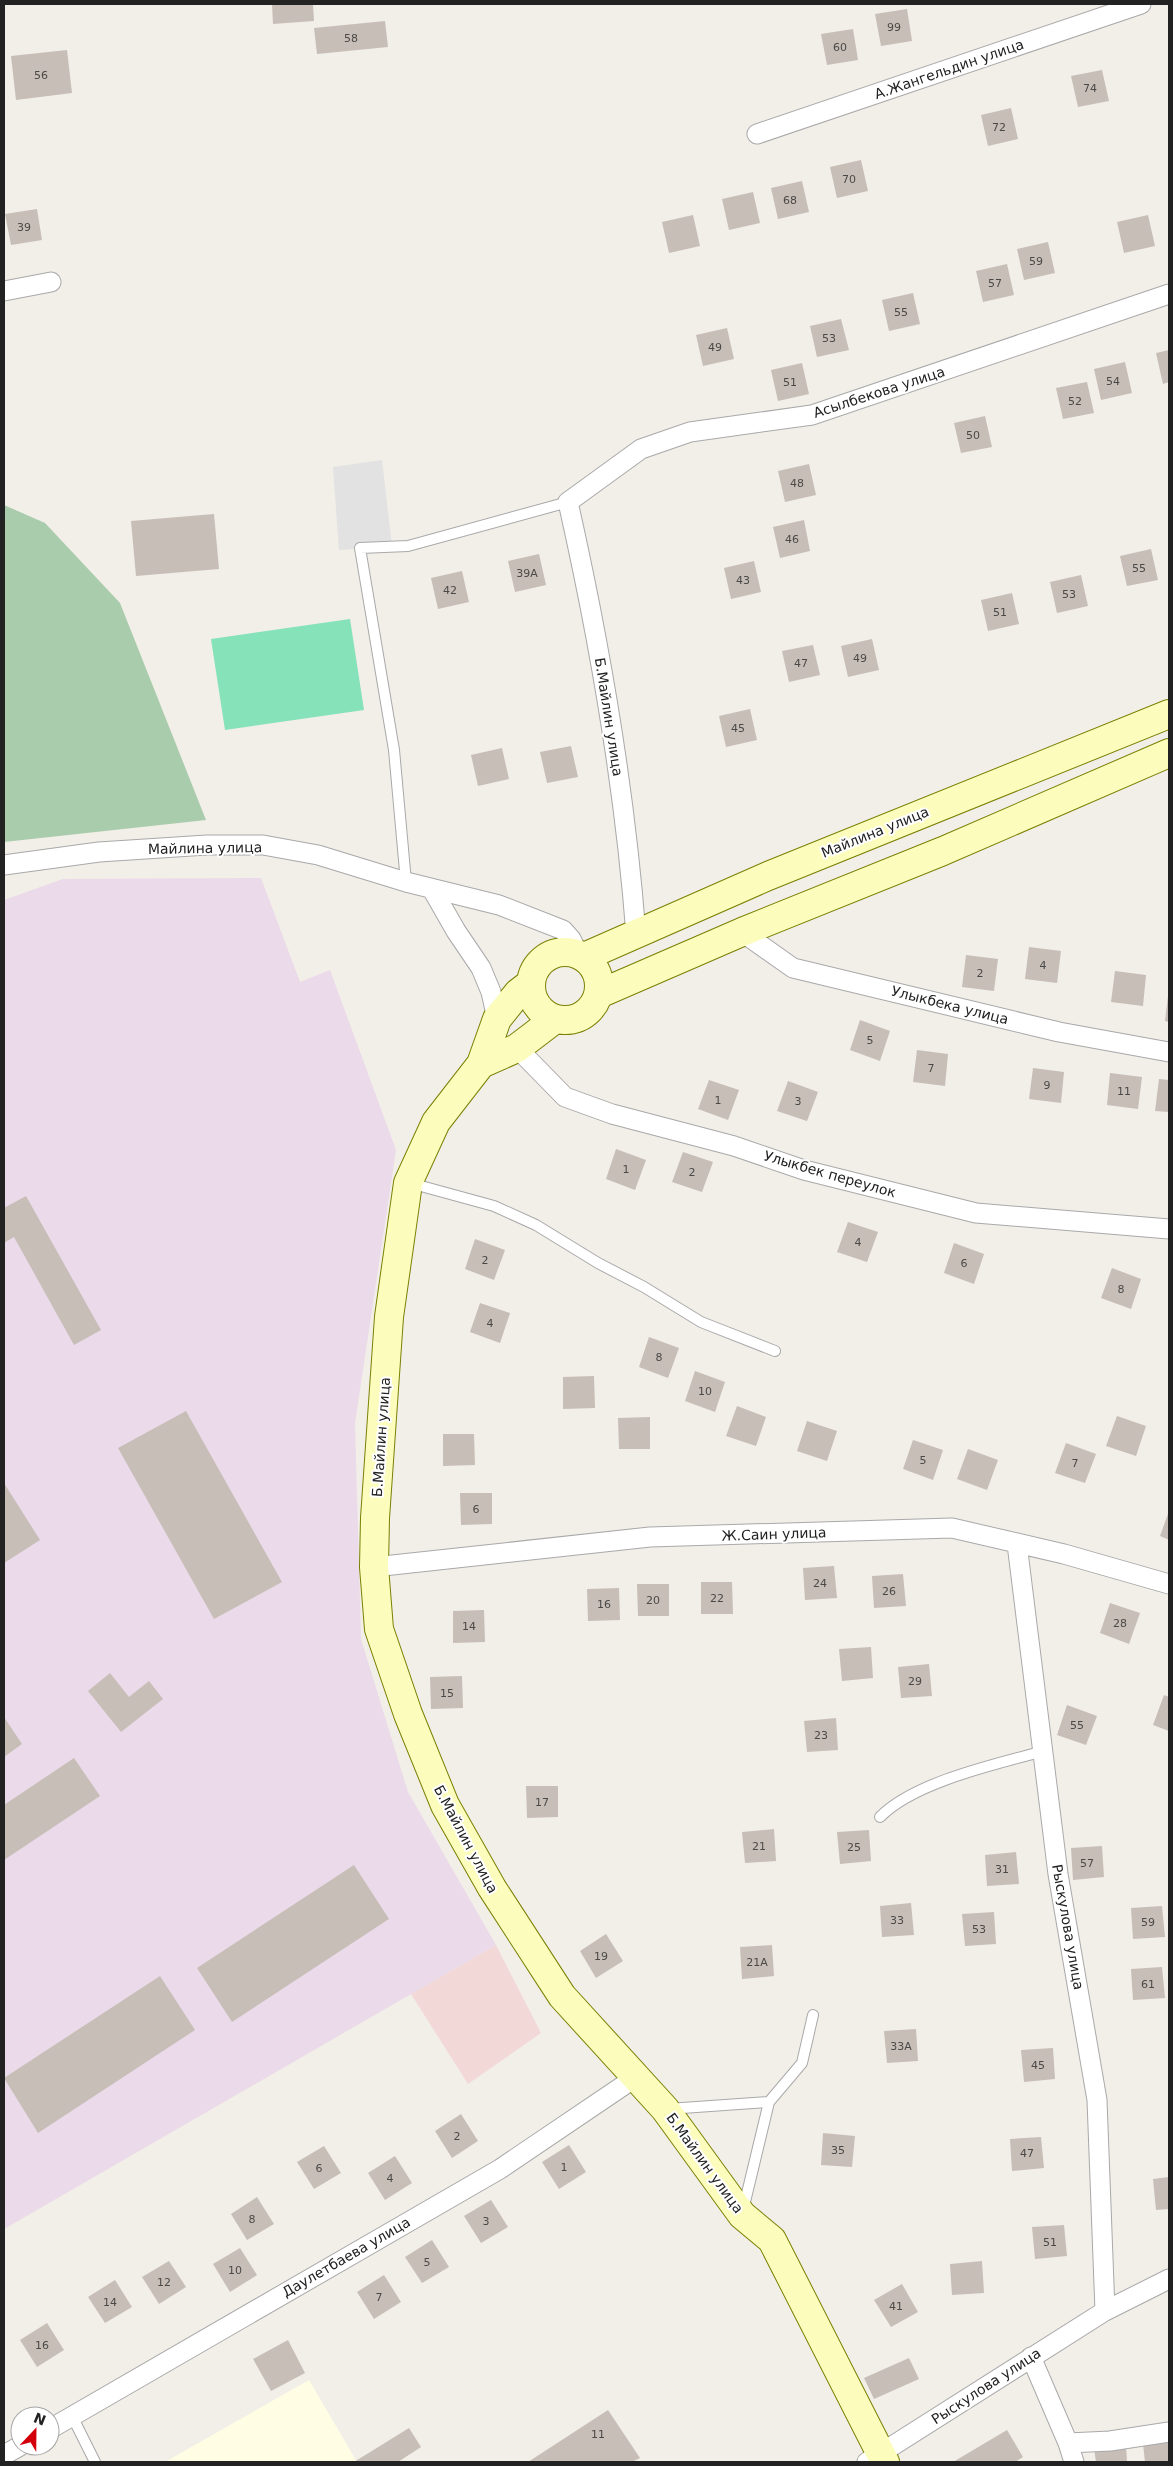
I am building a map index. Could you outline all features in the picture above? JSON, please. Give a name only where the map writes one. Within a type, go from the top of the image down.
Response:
[{"type":"street","name":"А.Жангельдин улица","points":[[757,134],[1141,4]]},
{"type":"street","points":[[4,291],[51,282]]},
{"type":"street","name":"Асылбекова улица","points":[[568,502],[641,449],[690,432],[812,415],[1169,294]]},
{"type":"street","name":"Б.Майлин улица","points":[[568,502],[592,607],[629,845],[636,936]]},
{"type":"street","name":"Майлина улица","points":[[531,983],[535,970],[543,960],[555,953],[569,952],[582,956],[636,936],[786,869],[1169,714]]},
{"type":"street","points":[[531,983],[533,998],[542,1011],[555,1019],[569,1020],[582,1016],[593,1007],[599,994],[1169,753]]},
{"type":"street","name":"Майлина улица","points":[[4,865],[99,852],[207,845],[263,845],[318,856],[406,882],[499,905],[551,924],[563,930],[582,956],[593,966],[599,979],[599,994]]},
{"type":"street","points":[[432,889],[456,931],[482,968],[491,992],[497,1019]]},
{"type":"street","name":"Улыкбека улица","points":[[742,932],[793,968],[1059,1032],[1169,1052]]},
{"type":"street","name":"Б.Майлин улица","points":[[531,983],[518,993],[497,1019],[481,1064],[436,1122],[408,1183],[389,1317],[375,1518],[374,1567],[379,1629],[408,1714],[445,1805],[492,1888],[562,1996],[665,2109],[742,2215],[772,2240],[878,2460]]},
{"type":"street","name":"Б.Майлин улица","points":[[481,1064],[517,1048],[555,1019]]},
{"type":"street","name":"Улыкбек переулок","points":[[517,1048],[565,1097],[612,1114],[734,1146],[804,1170],[976,1213],[1169,1229]]},
{"type":"street","name":"Ж.Саин улица","points":[[374,1567],[650,1537],[952,1528],[1169,1584]]},
{"type":"street","name":"Рыскулова улица","points":[[1018,1544],[1058,1874],[1097,2100],[1105,2311]]},
{"type":"street","name":"Даулетбаева улица","points":[[60,2423],[500,2168],[636,2077]]},
{"type":"street","name":"Рыскулова улица","points":[[878,2460],[1031,2357],[1105,2311],[1169,2279]]},
{"type":"street","points":[[1031,2357],[1068,2443],[1074,2462]]},
{"type":"street","points":[[1068,2443],[1110,2441],[1169,2432]]},
{"type":"lane","points":[[406,882],[394,750],[360,548],[408,546],[568,502]]},
{"type":"lane","points":[[408,1183],[494,1206],[536,1225],[701,1322],[775,1351]]},
{"type":"lane","points":[[880,1817],[892,1804],[963,1773],[1044,1751]]},
{"type":"lane","points":[[742,2215],[769,2102],[802,2063],[813,2015]]},
{"type":"lane","points":[[665,2109],[769,2102]]},
{"type":"lane","points":[[72,2416],[95,2462]]},
{"type":"shaded area","points":[[382,460],[392,546],[339,550],[333,467]]},
{"type":"shaded area","points":[[4,505],[45,523],[120,603],[206,820],[4,842]]},
{"type":"shaded area","points":[[261,878],[300,982],[330,970],[396,1150],[355,1423],[361,1639],[408,1792],[496,1945],[4,2229],[4,900],[63,879]]},
{"type":"shaded area","points":[[496,1945],[541,2033],[468,2084],[411,1994]]},
{"type":"shaded area","points":[[309,2380],[357,2462],[165,2462]]},
{"type":"green space","points":[[350,619],[364,710],[225,730],[211,639]]},
{"type":"building","points":[[272,4],[313,4],[314,21],[273,24]]},
{"type":"building","points":[[907,9],[912,41],[881,46],[875,14]]},
{"type":"building","points":[[385,21],[388,47],[317,54],[314,28]]},
{"type":"building","points":[[853,29],[858,60],[827,65],[821,34]]},
{"type":"building","points":[[67,50],[72,93],[16,100],[11,56]]},
{"type":"building","points":[[1102,70],[1109,101],[1078,107],[1071,76]]},
{"type":"building","points":[[1011,108],[1018,139],[988,146],[981,115]]},
{"type":"building","points":[[861,160],[868,191],[837,198],[830,167]]},
{"type":"building","points":[[802,181],[809,212],[778,219],[771,188]]},
{"type":"building","points":[[753,192],[760,223],[729,230],[722,199]]},
{"type":"building","points":[[37,209],[42,240],[11,245],[5,214]]},
{"type":"building","points":[[693,215],[700,246],[669,253],[662,222]]},
{"type":"building","points":[[1148,215],[1155,246],[1124,253],[1117,222]]},
{"type":"building","points":[[1048,242],[1055,273],[1024,280],[1017,249]]},
{"type":"building","points":[[1007,264],[1014,295],[983,302],[976,271]]},
{"type":"building","points":[[913,293],[920,324],[889,331],[882,300]]},
{"type":"building","points":[[841,319],[849,350],[817,357],[810,326]]},
{"type":"building","points":[[727,328],[734,359],[703,366],[696,335]]},
{"type":"building","points":[[1169,350],[1169,382],[1163,384],[1156,353]]},
{"type":"building","points":[[1125,362],[1132,393],[1101,400],[1094,369]]},
{"type":"building","points":[[802,363],[809,394],[778,401],[771,370]]},
{"type":"building","points":[[1087,382],[1094,413],[1063,419],[1056,388]]},
{"type":"building","points":[[985,416],[992,447],[961,453],[954,423]]},
{"type":"building","points":[[809,464],[816,495],[785,502],[778,471]]},
{"type":"building","points":[[214,514],[219,569],[136,576],[131,521]]},
{"type":"building","points":[[804,520],[810,551],[780,558],[773,527]]},
{"type":"building","points":[[1151,549],[1158,580],[1127,586],[1120,556]]},
{"type":"building","points":[[539,554],[546,585],[515,592],[508,561]]},
{"type":"building","points":[[754,561],[761,592],[731,599],[724,568]]},
{"type":"building","points":[[462,571],[469,602],[438,609],[431,578]]},
{"type":"building","points":[[1081,575],[1088,606],[1057,613],[1050,582]]},
{"type":"building","points":[[1012,593],[1019,624],[988,631],[981,600]]},
{"type":"building","points":[[872,639],[879,670],[848,677],[841,646]]},
{"type":"building","points":[[813,645],[820,675],[789,682],[782,651]]},
{"type":"building","points":[[750,709],[757,740],[726,747],[719,716]]},
{"type":"building","points":[[571,746],[578,777],[547,783],[540,752]]},
{"type":"building","points":[[502,748],[509,779],[478,786],[471,755]]},
{"type":"building","points":[[1029,947],[1061,951],[1057,983],[1025,979]]},
{"type":"building","points":[[966,955],[998,959],[994,991],[962,987]]},
{"type":"building","points":[[1115,971],[1146,975],[1143,1006],[1111,1002]]},
{"type":"building","points":[[1169,996],[1169,1022],[1165,1021]]},
{"type":"building","points":[[860,1020],[890,1031],[880,1061],[850,1050]]},
{"type":"building","points":[[917,1050],[948,1054],[945,1086],[913,1082]]},
{"type":"building","points":[[1033,1068],[1064,1072],[1061,1103],[1029,1099]]},
{"type":"building","points":[[1110,1073],[1142,1077],[1138,1109],[1107,1105]]},
{"type":"building","points":[[1159,1079],[1169,1080],[1169,1112],[1155,1111]]},
{"type":"building","points":[[709,1080],[739,1090],[728,1120],[698,1109]]},
{"type":"building","points":[[788,1081],[818,1092],[807,1121],[777,1111]]},
{"type":"building","points":[[616,1149],[646,1160],[635,1190],[606,1179]]},
{"type":"building","points":[[683,1152],[713,1162],[702,1192],[672,1182]]},
{"type":"building","points":[[26,1196],[101,1330],[74,1345],[14,1237],[4,1243],[4,1208]]},
{"type":"building","points":[[848,1222],[878,1232],[867,1262],[837,1252]]},
{"type":"building","points":[[475,1239],[505,1250],[494,1280],[465,1269]]},
{"type":"building","points":[[954,1243],[984,1254],[974,1284],[944,1273]]},
{"type":"building","points":[[1112,1268],[1141,1279],[1131,1309],[1101,1298]]},
{"type":"building","points":[[480,1303],[510,1313],[500,1343],[470,1332]]},
{"type":"building","points":[[649,1337],[679,1348],[668,1378],[639,1367]]},
{"type":"building","points":[[695,1371],[725,1382],[715,1412],[685,1401]]},
{"type":"building","points":[[594,1376],[595,1408],[563,1409],[563,1377]]},
{"type":"building","points":[[737,1406],[766,1417],[756,1446],[726,1436]]},
{"type":"building","points":[[186,1411],[282,1582],[214,1619],[118,1448]]},
{"type":"building","points":[[1117,1416],[1146,1426],[1136,1456],[1106,1446]]},
{"type":"building","points":[[650,1417],[650,1449],[619,1449],[618,1418]]},
{"type":"building","points":[[807,1421],[837,1431],[827,1461],[797,1451]]},
{"type":"building","points":[[443,1434],[474,1434],[475,1465],[443,1466]]},
{"type":"building","points":[[913,1440],[943,1450],[933,1480],[903,1469]]},
{"type":"building","points":[[1066,1443],[1096,1454],[1085,1483],[1055,1473]]},
{"type":"building","points":[[968,1449],[998,1460],[987,1490],[957,1479]]},
{"type":"building","points":[[4,1483],[40,1540],[4,1563]]},
{"type":"building","points":[[460,1493],[492,1493],[492,1524],[461,1525]]},
{"type":"building","points":[[1169,1511],[1169,1540],[1160,1536]]},
{"type":"building","points":[[834,1566],[837,1598],[805,1600],[803,1568]]},
{"type":"building","points":[[903,1574],[906,1606],[874,1608],[872,1576]]},
{"type":"building","points":[[701,1582],[732,1582],[733,1614],[701,1614]]},
{"type":"building","points":[[637,1584],[669,1584],[669,1616],[638,1616]]},
{"type":"building","points":[[619,1588],[620,1620],[588,1621],[587,1589]]},
{"type":"building","points":[[1110,1603],[1140,1613],[1129,1644],[1100,1633]]},
{"type":"building","points":[[484,1610],[485,1642],[453,1643],[453,1611]]},
{"type":"building","points":[[871,1647],[873,1678],[842,1681],[839,1649]]},
{"type":"building","points":[[929,1664],[932,1696],[901,1698],[898,1667]]},
{"type":"building","points":[[110,1673],[129,1697],[149,1681],[163,1699],[121,1732],[88,1691]]},
{"type":"building","points":[[462,1676],[463,1708],[431,1709],[430,1677]]},
{"type":"building","points":[[1164,1695],[1169,1697],[1169,1731],[1153,1725]]},
{"type":"building","points":[[1067,1705],[1097,1716],[1086,1745],[1057,1735]]},
{"type":"building","points":[[4,1717],[22,1744],[4,1757]]},
{"type":"building","points":[[836,1718],[838,1750],[807,1752],[804,1721]]},
{"type":"building","points":[[74,1758],[100,1796],[4,1860],[4,1805]]},
{"type":"building","points":[[526,1786],[558,1786],[558,1817],[527,1818]]},
{"type":"building","points":[[774,1829],[776,1861],[745,1863],[742,1832]]},
{"type":"building","points":[[869,1830],[871,1861],[840,1864],[837,1832]]},
{"type":"building","points":[[1102,1846],[1104,1877],[1073,1880],[1071,1848]]},
{"type":"building","points":[[1016,1852],[1019,1884],[987,1886],[985,1855]]},
{"type":"building","points":[[354,1865],[389,1919],[232,2022],[197,1968]]},
{"type":"building","points":[[911,1903],[914,1935],[882,1937],[880,1906]]},
{"type":"building","points":[[1162,1906],[1165,1937],[1133,1939],[1131,1908]]},
{"type":"building","points":[[994,1912],[996,1944],[965,1946],[962,1914]]},
{"type":"building","points":[[606,1934],[623,1961],[596,1978],[580,1951]]},
{"type":"building","points":[[772,1945],[774,1976],[742,1979],[740,1947]]},
{"type":"building","points":[[1162,1967],[1165,1998],[1133,2000],[1131,1969]]},
{"type":"building","points":[[160,1976],[195,2030],[38,2133],[4,2078]]},
{"type":"building","points":[[916,2029],[918,2061],[887,2063],[884,2031]]},
{"type":"building","points":[[1053,2048],[1055,2079],[1024,2082],[1021,2050]]},
{"type":"building","points":[[461,2114],[478,2141],[452,2158],[435,2131]]},
{"type":"building","points":[[823,2133],[855,2136],[852,2167],[821,2165]]},
{"type":"building","points":[[1041,2137],[1044,2168],[1012,2171],[1010,2139]]},
{"type":"building","points":[[569,2145],[586,2172],[559,2189],[542,2162]]},
{"type":"building","points":[[324,2146],[341,2173],[314,2189],[297,2162]]},
{"type":"building","points":[[395,2156],[412,2183],[385,2200],[368,2173]]},
{"type":"building","points":[[1169,2177],[1169,2209],[1156,2210],[1153,2179]]},
{"type":"building","points":[[257,2197],[274,2224],[247,2240],[231,2214]]},
{"type":"building","points":[[491,2200],[508,2227],[481,2243],[464,2216]]},
{"type":"building","points":[[1064,2225],[1067,2256],[1035,2259],[1032,2227]]},
{"type":"building","points":[[432,2240],[449,2267],[422,2283],[405,2257]]},
{"type":"building","points":[[240,2248],[257,2275],[230,2292],[213,2264]]},
{"type":"building","points":[[169,2261],[186,2287],[159,2304],[142,2277]]},
{"type":"building","points":[[982,2261],[984,2293],[952,2295],[950,2264]]},
{"type":"building","points":[[384,2275],[401,2302],[374,2319],[357,2292]]},
{"type":"building","points":[[115,2280],[132,2307],[105,2323],[88,2297]]},
{"type":"building","points":[[902,2284],[918,2312],[891,2327],[874,2300]]},
{"type":"building","points":[[47,2323],[64,2350],[37,2367],[20,2340]]},
{"type":"building","points":[[288,2340],[305,2373],[271,2391],[253,2359]]},
{"type":"building","points":[[909,2358],[919,2379],[874,2399],[864,2378]]},
{"type":"building","points":[[608,2410],[640,2458],[632,2462],[528,2462]]},
{"type":"building","points":[[409,2428],[421,2447],[398,2462],[354,2462]]},
{"type":"building","points":[[1007,2430],[1023,2457],[1015,2462],[953,2462]]},
{"type":"building","points":[[1169,2442],[1169,2462],[1145,2462],[1143,2444]]},
{"type":"building","points":[[1126,2445],[1127,2462],[1096,2462],[1094,2448]]}]
